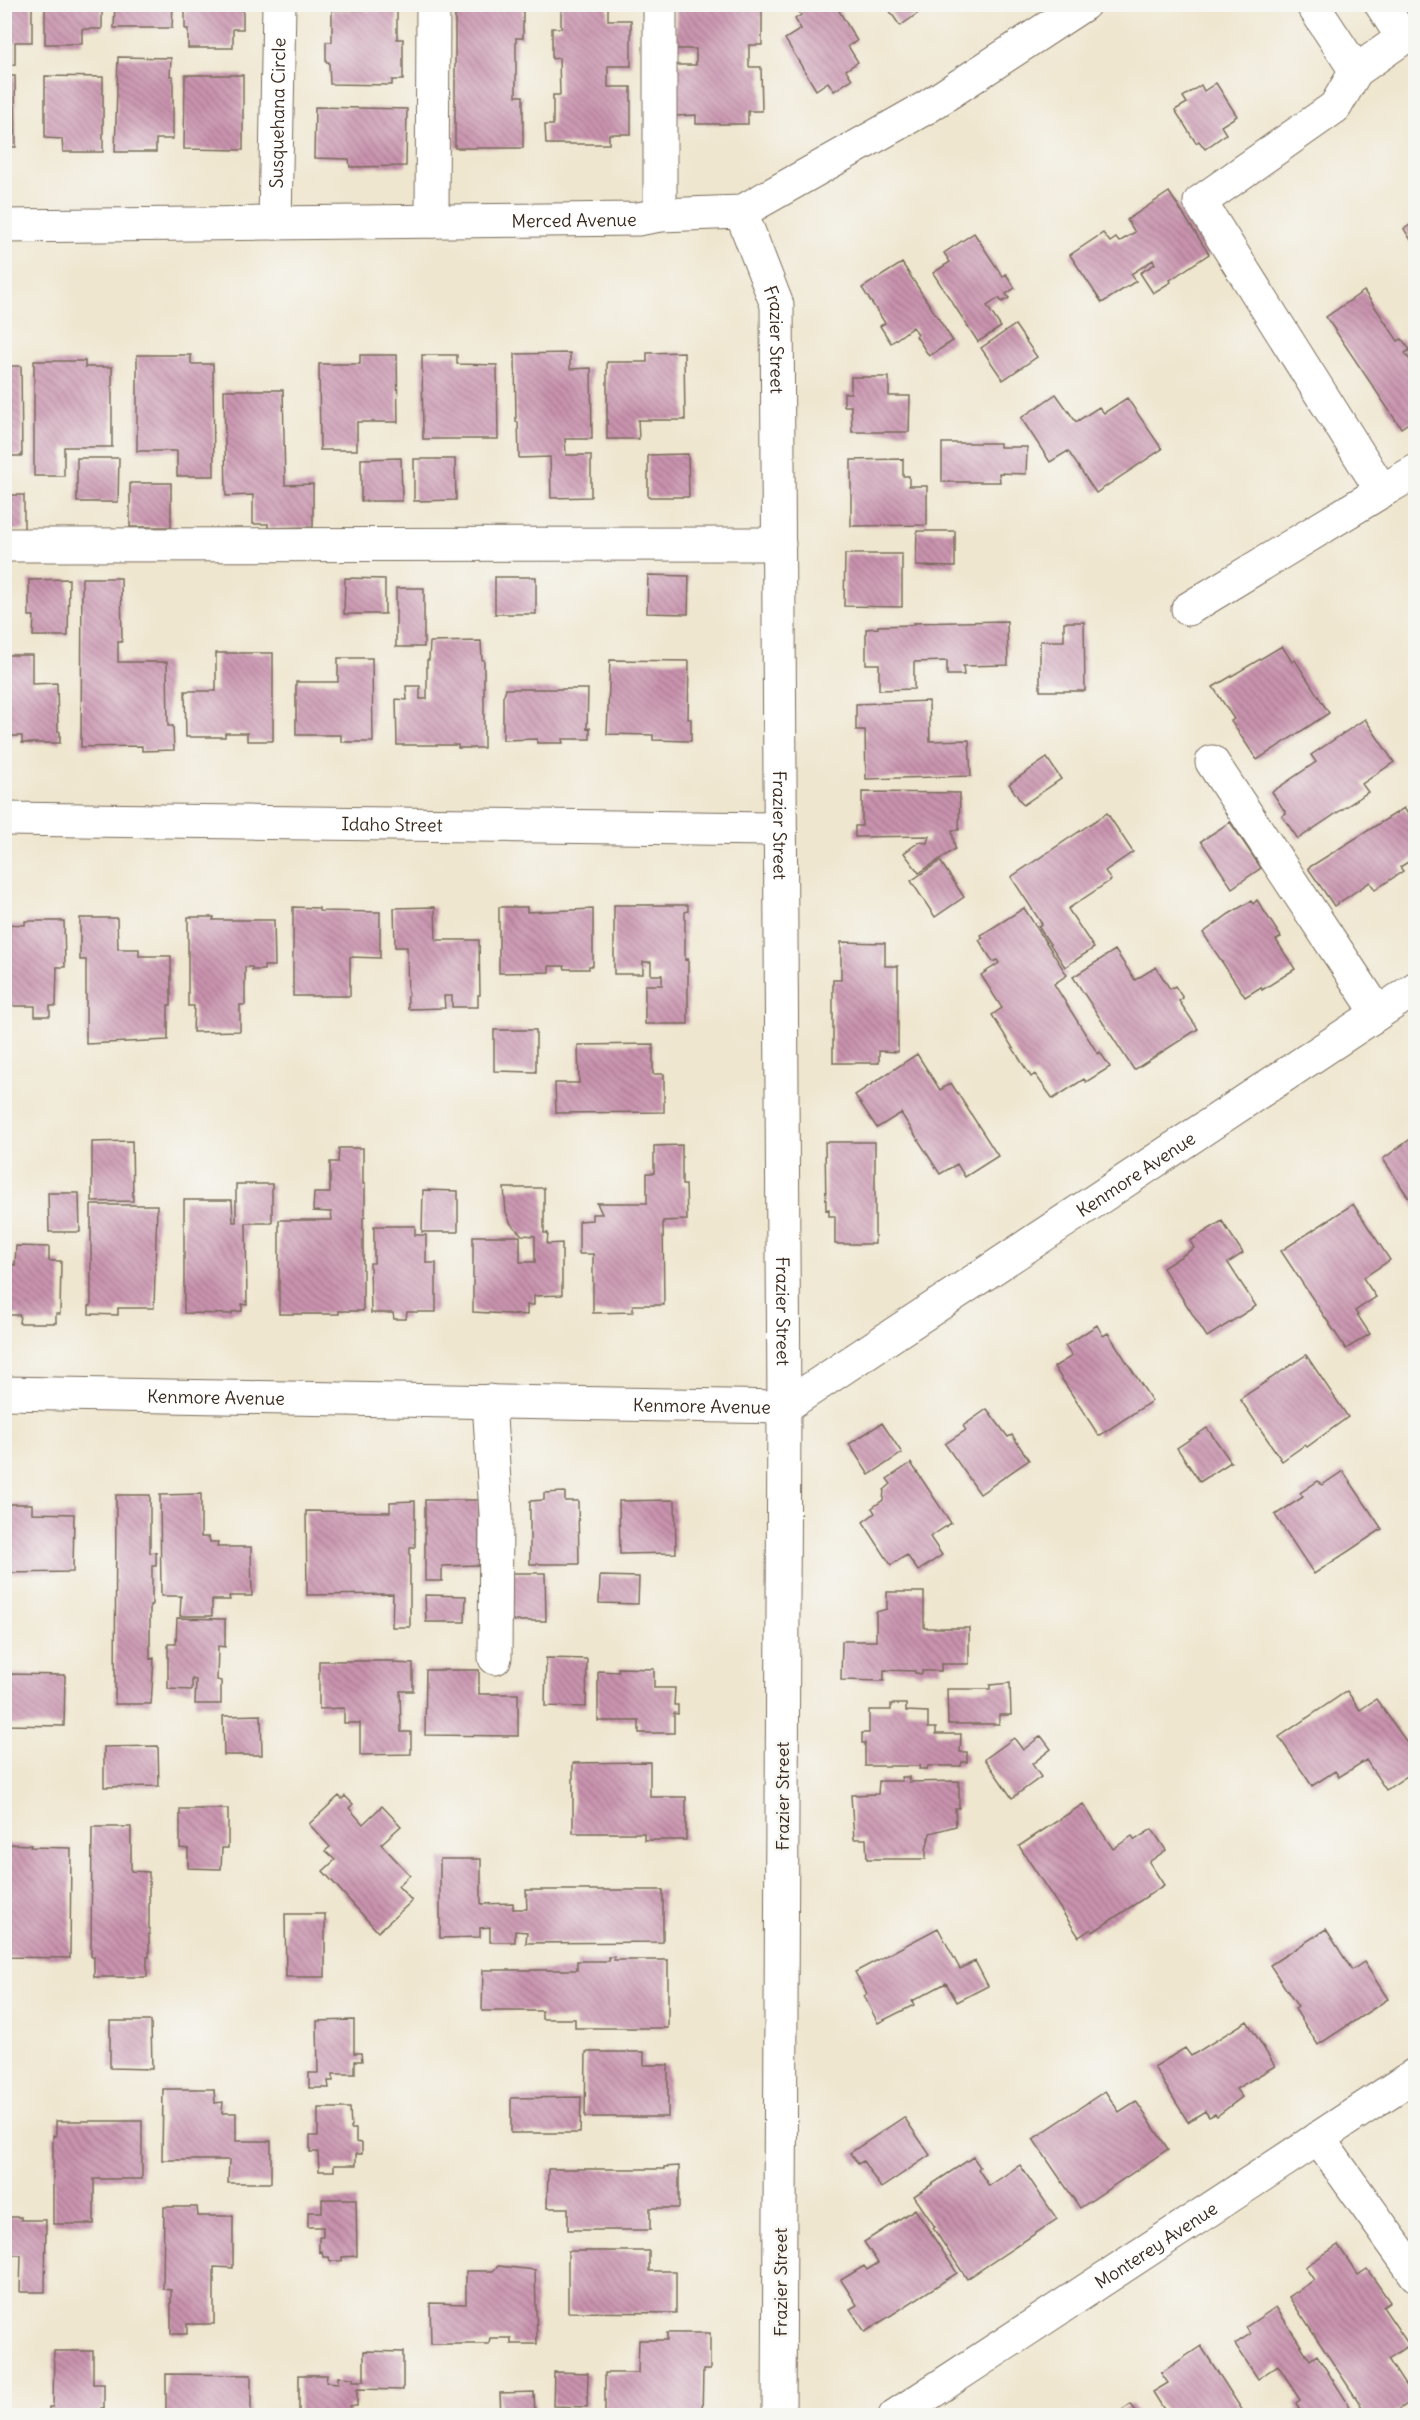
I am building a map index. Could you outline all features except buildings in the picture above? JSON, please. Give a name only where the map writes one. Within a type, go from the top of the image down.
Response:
[{"type":"street","name":"Susquehana Circle","points":[[275,223],[279,4]]},
{"type":"street","points":[[432,221],[433,4]]},
{"type":"street","points":[[660,4],[660,215]]},
{"type":"street","name":"Merced Avenue","points":[[4,225],[638,219],[660,215],[741,212],[927,107],[1084,4]]},
{"type":"street","points":[[1312,4],[1356,71]]},
{"type":"street","points":[[1381,4],[1409,35],[1356,71],[1335,106],[1200,202],[1382,491]]},
{"type":"street","name":"Frazier Street","points":[[741,212],[777,305],[784,1407],[779,2415]]},
{"type":"street","points":[[1188,609],[1416,471]]},
{"type":"street","points":[[4,544],[779,544]]},
{"type":"street","points":[[1212,762],[1378,1013]]},
{"type":"street","name":"Idaho Street","points":[[4,819],[780,829]]},
{"type":"street","name":"Kenmore Avenue","points":[[4,1393],[784,1407],[1416,988]]},
{"type":"street","points":[[489,1401],[496,1514],[495,1658]]},
{"type":"street","name":"Monterey Avenue","points":[[900,2414],[1416,2074]]},
{"type":"street","points":[[1318,2138],[1416,2275]]}]
